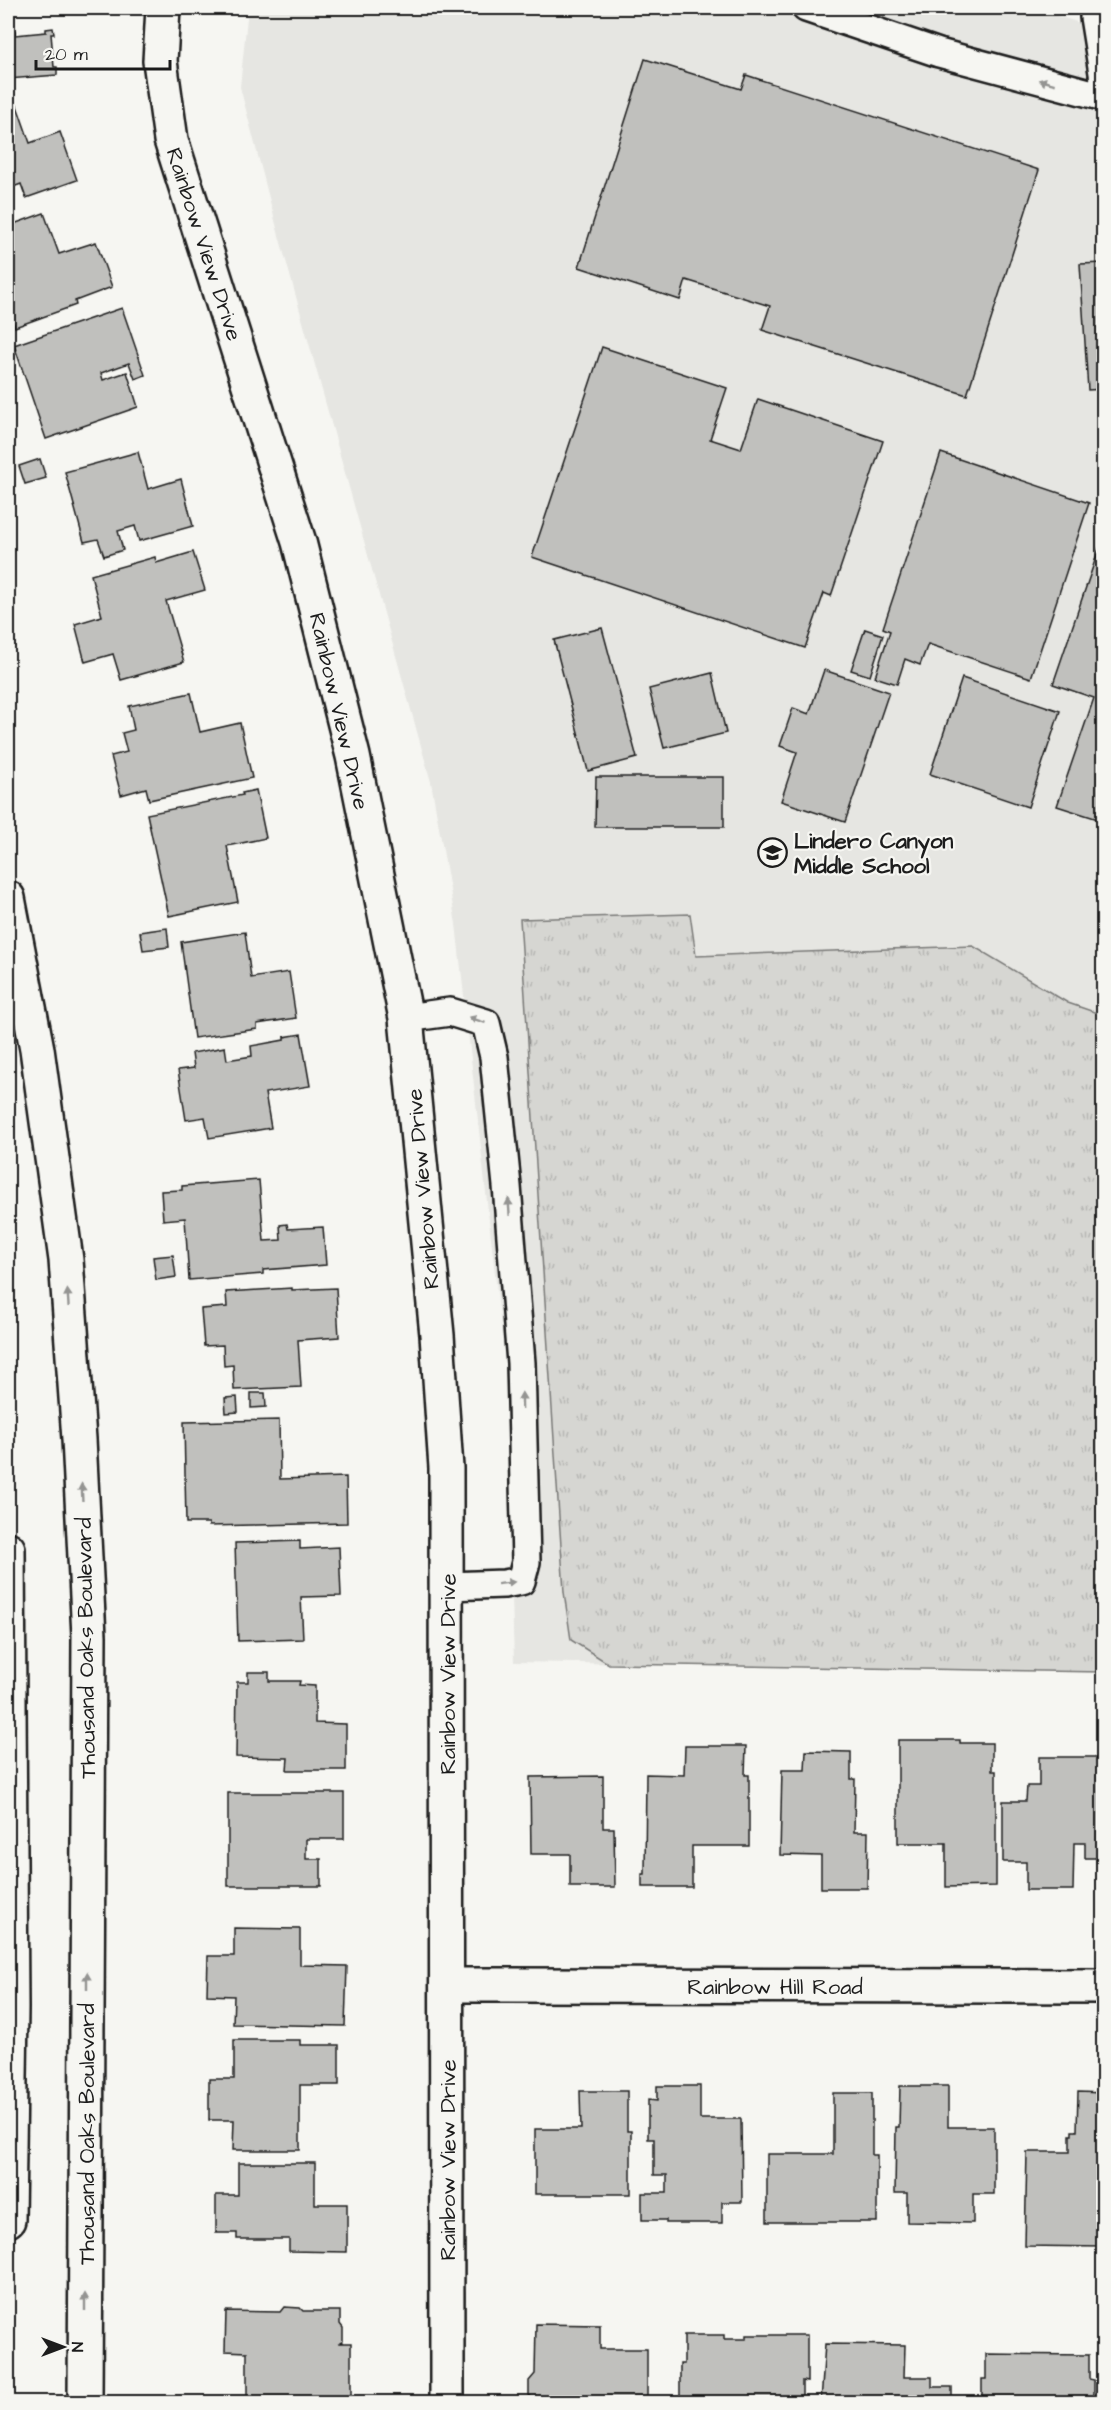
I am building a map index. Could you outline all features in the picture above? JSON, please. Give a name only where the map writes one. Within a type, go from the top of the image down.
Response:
[{"type":"street","name":"Rainbow View Drive","points":[[163,8],[160,61],[171,140],[299,542],[352,756],[406,1018],[437,1346],[446,1468],[448,1586],[447,2403]]},
{"type":"street","name":"Thousand Oaks Boulevard","points":[[8,898],[37,1049],[66,1260],[89,1636],[85,2403]]},
{"type":"street","points":[[8,1549],[8,2220]]},
{"type":"street","name":"Rainbow Hill Road","points":[[447,1985],[1104,1986]]},
{"type":"lane","points":[[806,8],[939,53],[1104,97]]},
{"type":"lane","points":[[1098,8],[1094,17],[1104,79]]},
{"type":"lane","points":[[406,1018],[450,1011],[486,1023],[494,1057],[507,1186],[520,1363],[526,1562],[520,1581],[504,1584],[448,1586]]},
{"type":"shaded area","name":"Lindero Canyon Middle School","points":[[248,8],[1031,8],[1103,30],[1103,1672],[514,1662],[505,1363],[456,924],[431,782],[240,87]]},
{"type":"green space","points":[[690,914],[696,956],[973,946],[1068,1003],[1103,1015],[1103,1672],[609,1664],[571,1640],[564,1592],[520,919]]},
{"type":"building","points":[[53,28],[54,34],[51,34],[54,67],[57,67],[57,75],[8,79],[8,31],[15,31],[15,35],[46,32],[46,29]]},
{"type":"building","points":[[645,59],[741,89],[746,75],[1039,170],[967,395],[762,330],[770,306],[686,280],[680,300],[579,267]]},
{"type":"building","points":[[16,103],[30,143],[60,132],[77,180],[26,198],[21,184],[8,189],[8,106]]},
{"type":"building","points":[[44,213],[59,254],[96,242],[112,287],[75,301],[76,305],[15,327],[8,306],[8,226]]},
{"type":"building","points":[[1104,263],[1104,389],[1088,390],[1080,264]]},
{"type":"building","points":[[122,308],[145,375],[135,379],[129,363],[101,373],[103,380],[127,372],[138,407],[46,439],[14,345]]},
{"type":"building","points":[[602,347],[727,388],[710,439],[741,449],[758,399],[883,441],[831,596],[824,593],[805,648],[532,557]]},
{"type":"building","points":[[138,452],[148,489],[181,479],[193,526],[139,541],[135,526],[118,531],[123,550],[104,556],[98,539],[84,542],[65,472]]},
{"type":"building","points":[[941,453],[1089,503],[1031,678],[928,644],[920,665],[905,659],[897,684],[875,677],[890,631],[883,628]]},
{"type":"building","points":[[40,459],[46,478],[25,484],[19,466]]},
{"type":"building","points":[[1104,534],[1104,821],[1057,806],[1094,698],[1053,684]]},
{"type":"building","points":[[193,552],[205,590],[166,601],[184,662],[121,680],[113,654],[85,662],[75,624],[102,616],[91,575],[155,557],[156,563]]},
{"type":"building","points":[[602,628],[637,758],[588,771],[554,640]]},
{"type":"building","points":[[865,629],[883,635],[870,676],[851,670]]},
{"type":"building","points":[[824,670],[889,692],[845,822],[781,801],[797,752],[780,746],[793,708],[809,714]]},
{"type":"building","points":[[712,673],[726,733],[664,748],[649,689]]},
{"type":"building","points":[[962,678],[1060,711],[1028,807],[930,774]]},
{"type":"building","points":[[191,693],[200,732],[240,723],[252,778],[149,800],[146,788],[121,795],[111,756],[127,752],[122,733],[134,730],[129,706]]},
{"type":"building","points":[[596,777],[724,777],[724,827],[595,827]]},
{"type":"building","points":[[256,790],[266,838],[227,846],[238,902],[169,916],[147,814],[243,795],[242,793]]},
{"type":"building","points":[[167,928],[169,947],[143,950],[140,932]]},
{"type":"building","points":[[245,932],[251,978],[289,972],[296,1018],[257,1024],[257,1029],[194,1038],[181,942]]},
{"type":"building","points":[[301,1034],[310,1086],[265,1093],[271,1128],[209,1138],[205,1117],[186,1120],[178,1070],[194,1068],[192,1053],[225,1047],[227,1060],[252,1056],[251,1046],[284,1040],[284,1037]]},
{"type":"building","points":[[259,1180],[264,1241],[281,1240],[280,1225],[287,1224],[288,1229],[323,1227],[326,1265],[263,1270],[263,1274],[189,1280],[185,1218],[163,1220],[161,1191],[182,1190],[182,1186]]},
{"type":"building","points":[[173,1255],[176,1277],[156,1280],[153,1257]]},
{"type":"building","points":[[292,1288],[292,1290],[336,1288],[339,1337],[298,1340],[301,1387],[234,1390],[233,1365],[224,1366],[223,1345],[204,1346],[201,1309],[227,1307],[226,1292]]},
{"type":"building","points":[[251,1393],[265,1393],[266,1407],[251,1408]]},
{"type":"building","points":[[237,1397],[238,1412],[226,1413],[225,1398]]},
{"type":"building","points":[[279,1420],[280,1479],[346,1477],[347,1523],[209,1526],[209,1523],[186,1523],[184,1422]]},
{"type":"building","points":[[300,1541],[300,1549],[339,1547],[341,1596],[301,1597],[303,1639],[238,1641],[235,1543]]},
{"type":"building","points":[[248,1672],[269,1672],[269,1681],[300,1681],[299,1685],[315,1686],[315,1723],[346,1724],[346,1770],[287,1770],[288,1758],[236,1757],[237,1682],[248,1682]]},
{"type":"building","points":[[898,1740],[960,1740],[960,1743],[992,1743],[992,1771],[996,1771],[996,1886],[946,1887],[946,1843],[898,1843]]},
{"type":"building","points":[[685,1746],[746,1746],[745,1775],[749,1775],[749,1846],[692,1846],[692,1887],[642,1887],[642,1874],[645,1874],[646,1774],[684,1775]]},
{"type":"building","points":[[806,1751],[851,1752],[851,1779],[855,1779],[854,1832],[868,1832],[867,1888],[821,1888],[821,1856],[780,1855],[782,1770],[805,1770]]},
{"type":"building","points":[[1039,1757],[1104,1757],[1104,1858],[1085,1858],[1085,1843],[1074,1843],[1073,1890],[1026,1890],[1026,1862],[1003,1862],[1003,1801],[1026,1801],[1027,1786],[1039,1786]]},
{"type":"building","points":[[603,1776],[603,1828],[614,1828],[615,1887],[570,1887],[570,1854],[531,1854],[530,1777]]},
{"type":"building","points":[[228,1793],[344,1793],[344,1839],[306,1839],[306,1859],[321,1859],[321,1886],[228,1886]]},
{"type":"building","points":[[234,1928],[300,1929],[300,1965],[347,1966],[345,2026],[233,2024],[234,1996],[207,1995],[208,1956],[234,1956]]},
{"type":"building","points":[[234,2040],[300,2040],[300,2045],[339,2045],[339,2085],[300,2085],[300,2150],[233,2150],[234,2120],[209,2120],[209,2079],[234,2079]]},
{"type":"building","points":[[657,2086],[700,2086],[700,2119],[741,2119],[742,2202],[722,2202],[722,2223],[666,2223],[666,2220],[642,2220],[642,2193],[667,2193],[667,2175],[654,2175],[654,2139],[648,2139],[648,2100],[657,2101]]},
{"type":"building","points":[[900,2086],[948,2086],[948,2127],[994,2127],[994,2194],[973,2194],[973,2223],[907,2222],[907,2193],[895,2193],[896,2127],[899,2127]]},
{"type":"building","points":[[580,2091],[627,2091],[627,2131],[631,2131],[631,2194],[535,2194],[535,2129],[581,2129]]},
{"type":"building","points":[[1078,2092],[1104,2093],[1104,2247],[1025,2246],[1027,2152],[1070,2152],[1070,2135],[1072,2131],[1077,2131]]},
{"type":"building","points":[[833,2093],[872,2093],[872,2155],[877,2155],[877,2222],[767,2222],[767,2154],[833,2154]]},
{"type":"building","points":[[238,2163],[315,2163],[315,2204],[347,2204],[347,2252],[289,2251],[289,2239],[237,2239],[237,2233],[216,2233],[216,2195],[238,2195]]},
{"type":"building","points":[[284,2307],[300,2308],[303,2311],[340,2311],[343,2341],[340,2343],[351,2343],[351,2402],[247,2402],[247,2352],[225,2351],[226,2311],[280,2312]]},
{"type":"building","points":[[536,2324],[600,2325],[600,2349],[647,2349],[647,2402],[535,2402],[529,2395],[529,2381],[535,2374]]},
{"type":"building","points":[[684,2335],[724,2335],[724,2339],[746,2339],[746,2335],[807,2335],[807,2382],[802,2381],[802,2402],[676,2402],[680,2397],[680,2364],[684,2364]]},
{"type":"building","points":[[825,2344],[905,2345],[904,2377],[932,2377],[932,2387],[952,2387],[952,2402],[821,2402]]},
{"type":"building","points":[[986,2354],[1089,2355],[1089,2379],[1094,2380],[1094,2402],[982,2402],[982,2379],[986,2379]]},
{"type":"place","name":"Lindero Canyon Middle School","points":[[773,853]]}]
